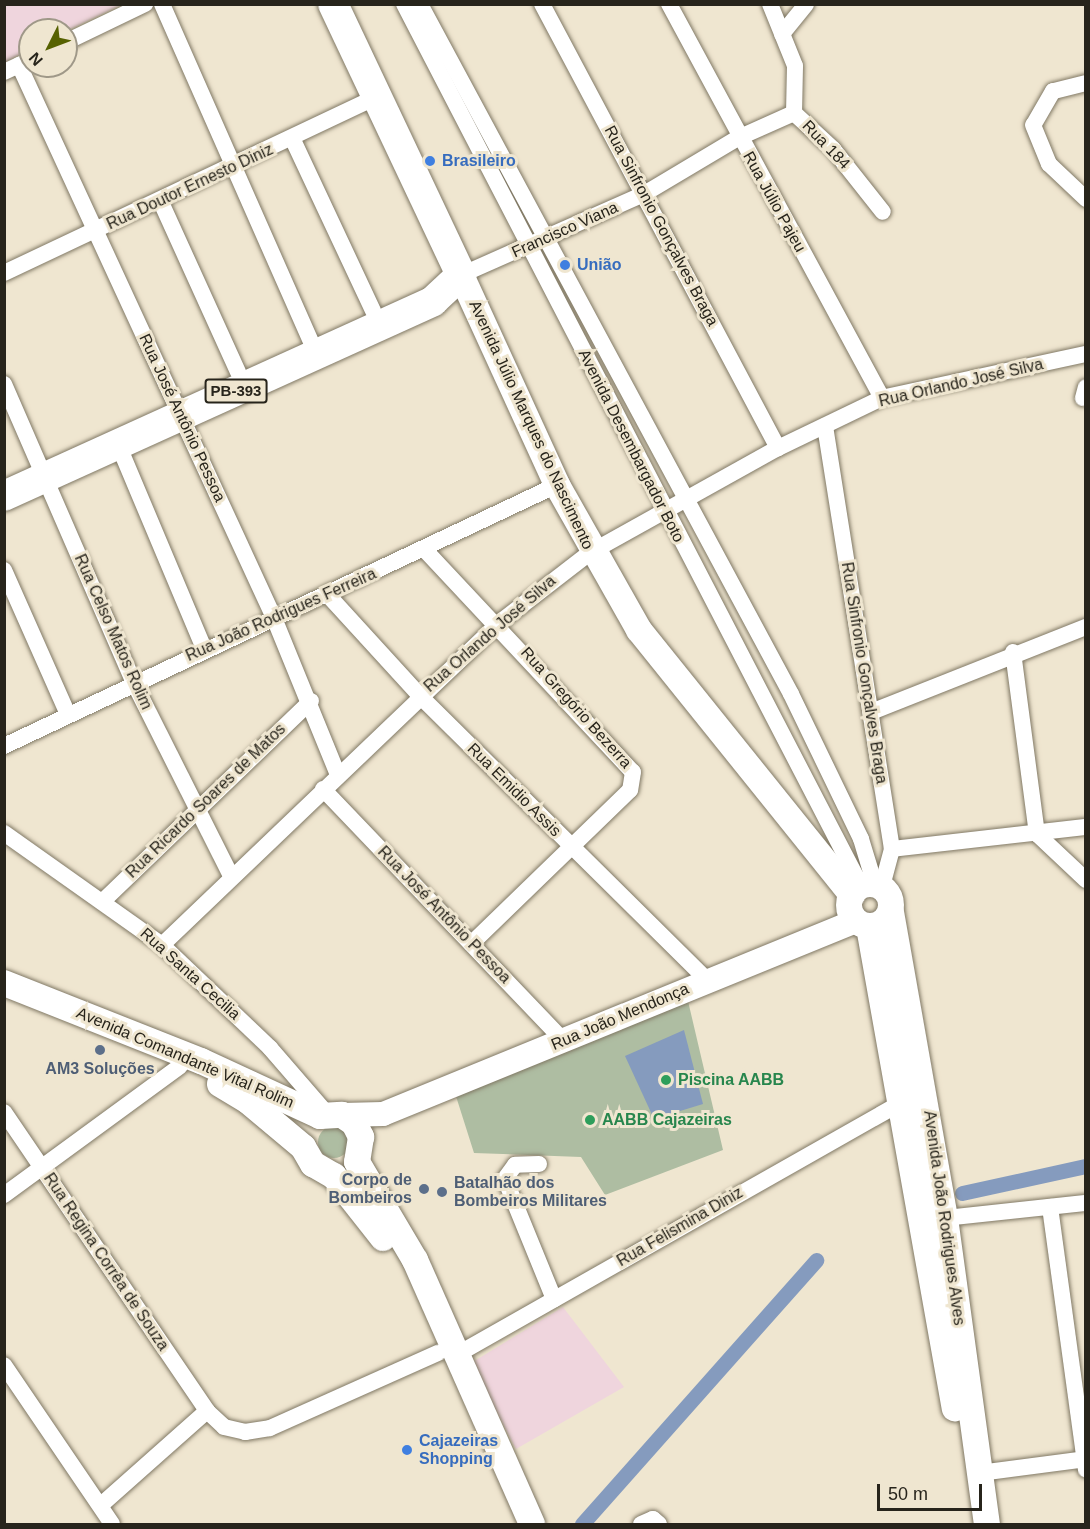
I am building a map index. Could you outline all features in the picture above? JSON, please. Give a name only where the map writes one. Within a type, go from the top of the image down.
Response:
[{"type":"highway","name":"Avenida Júlio Marques do Nascimento","points":[[333,4],[375,98],[461,275]]},
{"type":"highway","name":"PB-393","points":[[4,496],[43,470],[313,347],[373,311],[425,285],[461,275]]},
{"type":"highway","name":"PB-393","points":[[4,478],[43,470],[118,444],[238,372],[313,347],[433,301],[461,275]]},
{"type":"main road","name":"Avenida Júlio Marques do Nascimento","points":[[461,275],[557,484],[591,552],[685,692],[867,888]]},
{"type":"main road","points":[[867,888],[891,898],[891,912],[882,923],[862,924],[849,909],[867,888]]},
{"type":"main road","name":"Avenida João Rodrigues Alves","points":[[891,912],[945,1218],[987,1524]]},
{"type":"main road","name":"Avenida João Rodrigues Alves","points":[[862,924],[904,1101],[972,1524]]},
{"type":"main road","name":"Avenida Comandante Vital Rolim","points":[[4,983],[201,1061],[358,1129],[359,1153],[415,1260],[514,1524]]},
{"type":"main road","name":"Avenida Comandante Vital Rolim","points":[[4,1002],[180,1066],[248,1101],[303,1147],[313,1164],[334,1176],[383,1238],[448,1353],[532,1524]]},
{"type":"main road","points":[[303,1147],[330,1115]]},
{"type":"main road","points":[[334,1176],[359,1153]]},
{"type":"street","points":[[78,36],[145,4]]},
{"type":"street","points":[[162,4],[231,166],[313,347]]},
{"type":"street","name":"Avenida Desembargador Boto","points":[[404,4],[686,499],[824,762],[867,888]]},
{"type":"street","name":"Avenida Desembargador Boto","points":[[420,4],[540,242],[663,512],[802,773],[867,888]]},
{"type":"street","name":"Rua Sinfronio Gonçalves Braga","points":[[542,4],[778,448]]},
{"type":"street","name":"Rua Júlio Pajeu","points":[[669,4],[738,138],[882,398]]},
{"type":"street","name":"Rua 184","points":[[770,4],[795,66],[794,113],[833,149],[882,212]]},
{"type":"street","points":[[782,34],[806,4]]},
{"type":"street","name":"Rua José Antônio Pessoa","points":[[24,78],[274,618],[311,701],[338,775]]},
{"type":"street","points":[[1086,83],[1053,91],[1033,125],[1048,164],[1086,199]]},
{"type":"street","name":"Rua Doutor Ernesto Diniz","points":[[4,273],[231,166],[293,140],[375,98]]},
{"type":"street","name":"Francisco Viana","points":[[461,275],[644,194],[738,138],[794,113]]},
{"type":"street","points":[[293,140],[373,311]]},
{"type":"street","points":[[160,200],[238,372]]},
{"type":"street","name":"Rua Orlando José Silva","points":[[162,945],[231,876],[499,623],[591,552],[778,448],[882,398],[1086,354]]},
{"type":"street","name":"Rua Celso Matos Rolim","points":[[6,389],[134,683],[231,876]]},
{"type":"street","name":"Rua Sinfronio Gonçalves Braga","points":[[825,426],[892,849]]},
{"type":"street","points":[[118,444],[204,649]]},
{"type":"street","name":"Rua João Rodrigues Ferreira","points":[[4,746],[67,712],[425,550],[557,484]]},
{"type":"street","name":"Rua Gregório Bezerra","points":[[425,550],[499,623],[633,772],[630,790],[568,846],[471,944]]},
{"type":"street","points":[[4,570],[67,712]]},
{"type":"street","name":"Rua Emidio Assis","points":[[327,594],[420,696],[568,846],[707,980]]},
{"type":"street","points":[[871,712],[1013,652],[1086,627]]},
{"type":"street","points":[[1013,652],[1036,834],[1086,880]]},
{"type":"street","name":"Rua Ricardo Soares de Matos","points":[[102,902],[196,808],[311,701]]},
{"type":"street","points":[[802,773],[824,762]]},
{"type":"street","name":"Rua José Antônio Pessoa","points":[[323,789],[565,1041]]},
{"type":"street","points":[[867,888],[892,849],[1086,827]]},
{"type":"street","name":"Rua Santa Cecilia","points":[[4,833],[162,945],[270,1048],[330,1115]]},
{"type":"street","name":"Rua João Mendonça","points":[[383,1114],[565,1041],[707,980],[862,924]]},
{"type":"street","points":[[4,1194],[43,1170],[180,1066]]},
{"type":"street","name":"Rua Felismina Diniz","points":[[207,1411],[224,1426],[245,1432],[270,1428],[448,1353],[554,1299],[904,1101]]},
{"type":"street","name":"Rua Regina Corrêa de Souza","points":[[4,1112],[207,1411]]},
{"type":"street","points":[[330,1115],[383,1114]]},
{"type":"street","points":[[359,1153],[383,1114]]},
{"type":"street","points":[[539,1164],[515,1165],[505,1179],[554,1299]]},
{"type":"street","points":[[945,1218],[1086,1203]]},
{"type":"street","points":[[981,1473],[1085,1463],[1050,1207]]},
{"type":"street","points":[[4,1365],[112,1524]]},
{"type":"street","points":[[101,1505],[207,1411]]},
{"type":"street","points":[[641,1524],[653,1519],[658,1524]]},
{"type":"shaded area","points":[[5,4],[121,4],[78,25],[78,18],[18,18],[18,55],[5,62]]},
{"type":"shaded area","points":[[563,1307],[624,1387],[516,1449],[471,1363]]},
{"type":"green space","name":"AABB Cajazeiras","points":[[688,1001],[723,1150],[605,1195],[581,1157],[474,1153],[454,1090]]},
{"type":"green space","points":[[334,1126],[345,1131],[350,1142],[345,1153],[334,1158],[323,1153],[318,1142],[323,1131]]},
{"type":"water","name":"Piscina AABB","points":[[684,1030],[703,1104],[654,1119],[625,1056]]},
{"type":"waterway","points":[[962,1193],[1086,1166]]},
{"type":"waterway","points":[[582,1524],[816,1260]]},
{"type":"place","name":"Brasileiro","points":[[430,161]]},
{"type":"place","name":"União","points":[[565,265]]},
{"type":"place","name":"AM3 Soluções","points":[[100,1050]]},
{"type":"place","name":"Piscina AABB","points":[[666,1080]]},
{"type":"place","name":"AABB Cajazeiras","points":[[590,1120]]},
{"type":"place","name":"Corpo de Bombeiros","points":[[424,1189]]},
{"type":"place","name":"Batalhão dos Bombeiros Militares","points":[[442,1192]]},
{"type":"place","name":"Cajazeiras Shopping","points":[[407,1450]]}]
